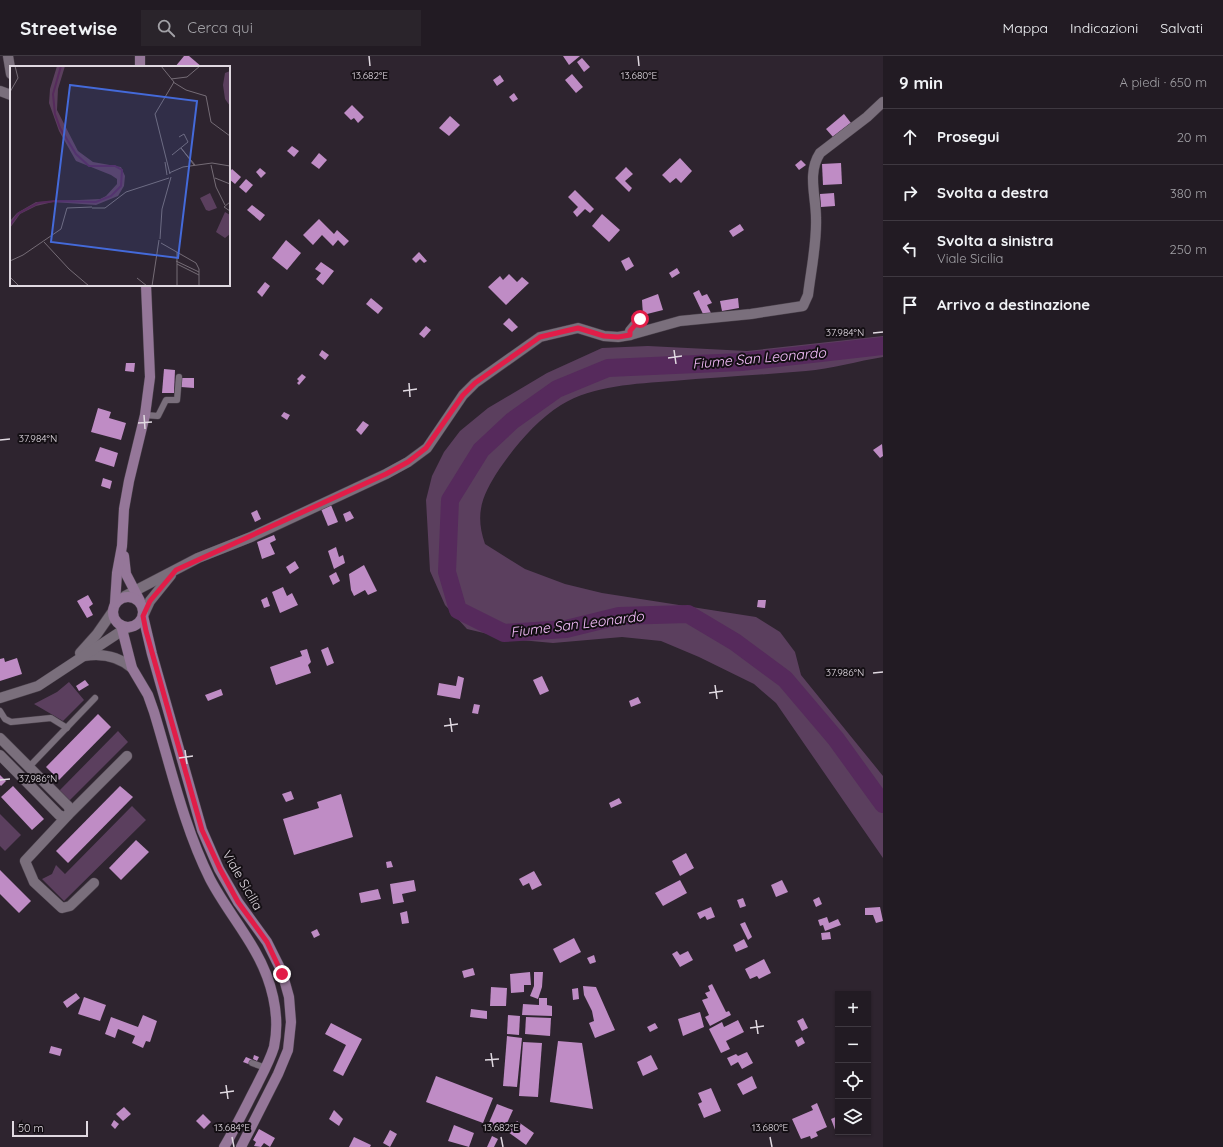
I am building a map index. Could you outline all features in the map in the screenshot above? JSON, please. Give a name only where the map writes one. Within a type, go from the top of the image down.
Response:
[{"type":"main road","points":[[122,546],[126,574],[143,608],[143,615],[138,624],[125,627],[115,620],[114,607],[117,573],[122,546],[124,509],[129,481],[145,415],[150,378],[146,286]]},
{"type":"main road","points":[[114,607],[125,596],[133,597],[140,601]]},
{"type":"main road","name":"Viale Sicilia","points":[[143,615],[152,654],[202,830],[220,869],[238,902],[267,942],[282,972],[288,997],[291,1022],[288,1050],[278,1074],[242,1147]]},
{"type":"main road","name":"Viale Sicilia","points":[[125,627],[132,668],[148,695],[191,834],[210,878],[228,911],[255,950],[268,977],[274,1000],[276,1022],[274,1046],[266,1068],[224,1147]]},
{"type":"street","points":[[8,56],[10,68]]},
{"type":"street","points":[[125,596],[176,570],[386,474],[408,462],[426,448],[463,395],[475,383],[540,337],[578,328],[604,336],[618,337],[680,321],[751,314],[803,306],[808,295],[816,219],[813,174],[816,158],[820,152],[883,102]]},
{"type":"street","points":[[630,335],[630,331],[640,319]]},
{"type":"street","points":[[143,615],[159,588],[176,570]]},
{"type":"street","points":[[71,663],[97,634],[114,607]]},
{"type":"street","points":[[0,698],[38,686],[125,627]]},
{"type":"street","points":[[80,657],[95,654],[109,656],[120,660],[132,668]]},
{"type":"street","points":[[0,738],[68,806],[70,810],[68,815]]},
{"type":"street","points":[[0,755],[59,815],[64,817],[68,815]]},
{"type":"street","points":[[94,883],[70,906],[62,908],[34,882],[26,865],[26,859],[127,756]]},
{"type":"lane","points":[[145,415],[158,416],[166,400],[177,400],[179,377]]},
{"type":"lane","points":[[29,767],[95,698]]},
{"type":"lane","points":[[0,711],[5,719],[11,722],[51,718],[67,728]]},
{"type":"lane","points":[[252,1063],[266,1068]]},
{"type":"shaded area","points":[[883,336],[883,357],[835,367],[806,371],[630,385],[601,389],[574,398],[552,411],[535,425],[506,459],[494,477],[485,495],[480,513],[480,522],[485,544],[525,569],[565,584],[602,593],[756,617],[780,632],[795,652],[801,675],[883,776],[883,858],[776,703],[754,684],[699,657],[661,641],[622,637],[553,643],[509,639],[467,629],[445,605],[430,571],[426,500],[432,476],[444,452],[460,431],[488,408],[547,373],[602,348],[648,346],[747,351]]},
{"type":"shaded area","points":[[69,682],[84,700],[63,721],[34,704],[57,692]]},
{"type":"shaded area","points":[[118,731],[128,742],[69,801],[59,791]]},
{"type":"shaded area","points":[[132,806],[146,820],[64,901],[42,879],[52,874],[56,865],[65,874]]},
{"type":"shaded area","points":[[0,814],[21,835],[5,851],[0,846]]},
{"type":"building","points":[[184,56],[189,56],[201,66],[176,66]]},
{"type":"building","points":[[563,56],[580,56],[569,65]]},
{"type":"building","points":[[582,58],[590,67],[584,72],[577,62]]},
{"type":"building","points":[[572,74],[583,87],[576,93],[565,80]]},
{"type":"building","points":[[500,75],[504,81],[497,86],[493,80]]},
{"type":"building","points":[[514,93],[518,99],[513,102],[509,97]]},
{"type":"building","points":[[352,105],[364,117],[358,123],[354,118],[351,120],[344,113]]},
{"type":"building","points":[[844,114],[851,123],[833,137],[826,129]]},
{"type":"building","points":[[450,116],[460,125],[449,136],[439,128]]},
{"type":"building","points":[[292,146],[299,151],[294,157],[287,151]]},
{"type":"building","points":[[319,153],[327,160],[319,169],[311,163]]},
{"type":"building","points":[[680,158],[692,171],[681,183],[676,178],[670,183],[662,175]]},
{"type":"building","points":[[801,160],[806,165],[799,170],[795,165]]},
{"type":"building","points":[[841,163],[842,184],[823,185],[822,164]]},
{"type":"building","points":[[626,167],[633,174],[625,181],[632,188],[629,192],[615,178]]},
{"type":"building","points":[[260,168],[266,173],[261,178],[256,172]]},
{"type":"building","points":[[232,169],[241,177],[235,184],[230,180],[230,172]]},
{"type":"building","points":[[246,179],[253,185],[246,193],[239,187]]},
{"type":"building","points":[[575,190],[594,209],[590,213],[585,209],[577,217],[573,212],[578,207],[568,197]]},
{"type":"building","points":[[834,193],[835,206],[821,207],[820,194]]},
{"type":"building","points":[[252,205],[265,215],[260,221],[247,210]]},
{"type":"building","points":[[602,214],[620,230],[609,242],[592,226]]},
{"type":"building","points":[[319,219],[334,234],[337,230],[349,241],[344,246],[338,240],[333,246],[322,235],[313,245],[303,235]]},
{"type":"building","points":[[740,224],[744,230],[733,237],[729,231]]},
{"type":"building","points":[[286,240],[301,253],[287,270],[272,258]]},
{"type":"building","points":[[419,252],[427,261],[424,263],[420,259],[416,263],[412,259]]},
{"type":"building","points":[[629,257],[634,266],[626,271],[621,261]]},
{"type":"building","points":[[321,262],[334,271],[323,285],[316,279],[321,273],[315,269]]},
{"type":"building","points":[[677,268],[680,273],[672,278],[669,273]]},
{"type":"building","points":[[509,274],[517,282],[522,277],[529,283],[506,305],[488,287],[500,276],[503,280]]},
{"type":"building","points":[[265,282],[270,286],[262,297],[257,292]]},
{"type":"building","points":[[699,290],[702,296],[707,294],[712,303],[707,305],[711,313],[703,314],[693,293]]},
{"type":"building","points":[[658,294],[663,310],[643,315],[642,300]]},
{"type":"building","points":[[371,298],[383,308],[378,314],[366,304]]},
{"type":"building","points":[[738,298],[739,308],[722,311],[720,301]]},
{"type":"building","points":[[509,318],[518,327],[512,332],[503,324]]},
{"type":"building","points":[[426,326],[431,330],[424,338],[419,334]]},
{"type":"building","points":[[322,350],[329,355],[325,360],[319,355]]},
{"type":"building","points":[[126,363],[135,363],[134,372],[125,371]]},
{"type":"building","points":[[164,369],[175,370],[174,393],[162,393]]},
{"type":"building","points":[[302,374],[306,377],[299,385],[297,383],[299,381],[297,379]]},
{"type":"building","points":[[182,378],[194,378],[194,388],[181,387]]},
{"type":"building","points":[[98,408],[111,412],[109,418],[126,423],[121,440],[91,432]]},
{"type":"building","points":[[284,412],[290,415],[287,420],[281,416]]},
{"type":"building","points":[[363,421],[369,425],[361,435],[356,430]]},
{"type":"building","points":[[882,444],[883,456],[880,458],[873,450]]},
{"type":"building","points":[[100,447],[118,453],[114,467],[95,461]]},
{"type":"building","points":[[103,478],[112,481],[110,489],[101,486]]},
{"type":"building","points":[[331,505],[338,522],[328,526],[321,509]]},
{"type":"building","points":[[257,510],[261,519],[255,522],[251,513]]},
{"type":"building","points":[[350,511],[354,518],[346,522],[343,514]]},
{"type":"building","points":[[274,535],[276,540],[270,543],[275,554],[262,559],[257,542]]},
{"type":"building","points":[[336,547],[339,557],[343,555],[345,563],[334,569],[328,551]]},
{"type":"building","points":[[295,561],[299,568],[290,574],[286,567]]},
{"type":"building","points":[[364,565],[377,591],[368,595],[365,590],[354,596],[351,590],[349,574]]},
{"type":"building","points":[[336,572],[340,581],[333,585],[329,576]]},
{"type":"building","points":[[283,587],[287,596],[292,593],[298,605],[280,613],[272,592]]},
{"type":"building","points":[[88,595],[93,604],[89,607],[93,615],[87,618],[77,601]]},
{"type":"building","points":[[267,597],[270,606],[264,608],[261,600]]},
{"type":"building","points":[[758,600],[766,600],[765,608],[757,607]]},
{"type":"building","points":[[328,647],[334,663],[327,666],[321,650]]},
{"type":"building","points":[[307,649],[311,662],[308,665],[311,673],[276,685],[270,667],[302,656],[300,651]]},
{"type":"building","points":[[4,658],[5,662],[17,658],[22,674],[0,681],[0,659]]},
{"type":"building","points":[[458,676],[464,678],[460,699],[437,695],[439,683],[456,686]]},
{"type":"building","points":[[542,676],[549,691],[540,695],[533,680]]},
{"type":"building","points":[[85,680],[89,685],[79,691],[76,686]]},
{"type":"building","points":[[221,689],[223,695],[208,701],[205,695]]},
{"type":"building","points":[[638,697],[641,703],[631,707],[629,701]]},
{"type":"building","points":[[474,704],[480,705],[478,714],[472,713]]},
{"type":"building","points":[[98,714],[111,727],[59,780],[46,767]]},
{"type":"building","points":[[0,775],[6,781],[1,786],[0,785]]},
{"type":"building","points":[[13,786],[44,819],[32,830],[1,797]]},
{"type":"building","points":[[120,786],[133,797],[68,863],[56,851]]},
{"type":"building","points":[[291,791],[294,799],[286,802],[282,794]]},
{"type":"building","points":[[341,794],[353,837],[294,855],[283,819],[319,808],[317,802]]},
{"type":"building","points":[[619,798],[622,803],[611,808],[609,803]]},
{"type":"building","points":[[136,840],[149,852],[121,880],[109,868]]},
{"type":"building","points":[[686,853],[694,868],[680,876],[672,861]]},
{"type":"building","points":[[391,861],[393,867],[387,868],[386,862]]},
{"type":"building","points":[[0,870],[31,901],[19,913],[0,894]]},
{"type":"building","points":[[534,871],[542,885],[532,890],[529,883],[523,886],[519,879]]},
{"type":"building","points":[[414,880],[416,891],[402,894],[404,902],[393,904],[390,884]]},
{"type":"building","points":[[680,880],[687,893],[663,906],[655,893]]},
{"type":"building","points":[[782,880],[788,892],[776,897],[771,885]]},
{"type":"building","points":[[378,889],[381,899],[361,903],[359,893]]},
{"type":"building","points":[[819,897],[822,904],[816,907],[813,900]]},
{"type":"building","points":[[743,898],[746,906],[740,908],[737,900]]},
{"type":"building","points":[[711,907],[715,917],[707,920],[705,916],[700,919],[697,913]]},
{"type":"building","points":[[880,907],[883,921],[876,923],[873,915],[865,915],[865,908]]},
{"type":"building","points":[[407,911],[409,923],[402,924],[400,913]]},
{"type":"building","points":[[827,917],[829,923],[838,919],[841,925],[825,931],[823,925],[820,926],[818,920]]},
{"type":"building","points":[[745,922],[752,937],[748,940],[740,924]]},
{"type":"building","points":[[317,929],[320,935],[314,938],[311,932]]},
{"type":"building","points":[[830,932],[831,939],[822,940],[821,933]]},
{"type":"building","points":[[574,938],[581,952],[560,963],[553,949]]},
{"type":"building","points":[[744,939],[748,947],[736,952],[733,945]]},
{"type":"building","points":[[677,951],[680,955],[688,951],[693,960],[680,967],[672,954]]},
{"type":"building","points":[[594,955],[596,962],[590,964],[587,958]]},
{"type":"building","points":[[764,959],[771,973],[759,979],[757,976],[750,979],[745,969]]},
{"type":"building","points":[[473,968],[475,975],[464,978],[462,971]]},
{"type":"building","points":[[530,972],[531,985],[524,985],[524,992],[511,993],[510,974]]},
{"type":"building","points":[[534,972],[543,972],[542,987],[538,999],[530,996],[534,986]]},
{"type":"building","points":[[712,984],[726,1012],[729,1011],[731,1015],[710,1026],[705,1017],[709,1015],[702,1000],[708,998],[705,993],[710,991],[708,986]]},
{"type":"building","points":[[583,986],[596,987],[615,1030],[595,1038],[589,1023],[594,1021],[592,1011],[584,995]]},
{"type":"building","points":[[491,987],[507,988],[506,1006],[490,1006]]},
{"type":"building","points":[[578,988],[579,999],[573,1000],[572,989]]},
{"type":"building","points":[[76,993],[80,998],[67,1008],[63,1002]]},
{"type":"building","points":[[84,997],[106,1005],[100,1021],[78,1014]]},
{"type":"building","points":[[539,998],[547,998],[547,1005],[552,1006],[552,1016],[522,1015],[523,1004],[539,1005]]},
{"type":"building","points":[[471,1009],[487,1011],[487,1019],[470,1017]]},
{"type":"building","points":[[700,1012],[704,1027],[683,1036],[678,1019]]},
{"type":"building","points":[[143,1015],[157,1021],[150,1042],[146,1041],[143,1048],[132,1043],[135,1036],[118,1029],[115,1038],[105,1034],[111,1017],[138,1027]]},
{"type":"building","points":[[508,1015],[520,1016],[519,1035],[507,1034]]},
{"type":"building","points":[[526,1017],[551,1018],[550,1036],[525,1034]]},
{"type":"building","points":[[803,1018],[808,1028],[802,1031],[797,1021]]},
{"type":"building","points":[[738,1020],[744,1032],[726,1041],[730,1049],[721,1053],[709,1029],[722,1022],[724,1027]]},
{"type":"building","points":[[331,1023],[362,1039],[343,1076],[333,1071],[346,1045],[325,1034]]},
{"type":"building","points":[[655,1023],[658,1028],[650,1032],[647,1027]]},
{"type":"building","points":[[507,1036],[522,1038],[517,1087],[503,1086]]},
{"type":"building","points":[[802,1037],[805,1043],[798,1047],[795,1041]]},
{"type":"building","points":[[558,1041],[582,1043],[593,1109],[550,1102]]},
{"type":"building","points":[[523,1042],[542,1043],[538,1097],[519,1096]]},
{"type":"building","points":[[51,1046],[62,1049],[60,1056],[49,1053]]},
{"type":"building","points":[[747,1052],[753,1063],[742,1069],[738,1062],[731,1066],[727,1058],[736,1054],[738,1056]]},
{"type":"building","points":[[254,1055],[259,1057],[257,1061],[253,1059]]},
{"type":"building","points":[[651,1055],[658,1069],[643,1076],[637,1062]]},
{"type":"building","points":[[246,1057],[253,1060],[251,1065],[243,1062]]},
{"type":"building","points":[[436,1076],[493,1098],[483,1123],[426,1102]]},
{"type":"building","points":[[752,1076],[757,1088],[743,1095],[737,1084]]},
{"type":"building","points":[[711,1088],[721,1111],[704,1118],[698,1104],[702,1102],[698,1093]]},
{"type":"building","points":[[817,1103],[827,1127],[816,1132],[818,1136],[811,1139],[810,1136],[801,1139],[792,1119],[813,1110],[811,1106]]},
{"type":"building","points":[[497,1104],[513,1110],[503,1132],[488,1125]]},
{"type":"building","points":[[124,1107],[131,1114],[123,1121],[116,1114]]},
{"type":"building","points":[[334,1110],[343,1119],[339,1126],[329,1119]]},
{"type":"building","points":[[203,1114],[211,1122],[204,1129],[196,1121]]},
{"type":"building","points":[[835,1117],[835,1130],[831,1119]]},
{"type":"building","points":[[114,1120],[119,1124],[115,1129],[111,1125]]},
{"type":"building","points":[[517,1121],[534,1133],[526,1145],[508,1132]]},
{"type":"building","points":[[454,1125],[474,1133],[469,1147],[448,1141]]},
{"type":"building","points":[[259,1129],[275,1138],[270,1147],[264,1143],[261,1147],[254,1146],[256,1142],[253,1140]]},
{"type":"building","points":[[390,1130],[397,1134],[390,1147],[383,1143]]},
{"type":"building","points":[[492,1136],[498,1139],[494,1147],[487,1147]]},
{"type":"building","points":[[354,1137],[371,1145],[370,1147],[349,1147]]},
{"type":"waterway","name":"Fiume San Leonardo","points":[[883,346],[741,362],[608,368],[557,389],[512,421],[481,450],[450,500],[447,572],[458,610],[504,633],[566,629],[619,616],[688,614],[735,642],[785,679],[836,739],[883,804]]},
{"type":"route","points":[[282,974],[267,942],[238,902],[220,869],[202,830],[146,631],[143,616],[150,601],[159,588],[176,570],[198,558],[251,537],[386,474],[408,462],[426,448],[438,433],[463,395],[475,383],[540,337],[578,328],[604,336],[618,337],[630,335],[630,331],[640,319]]}]
